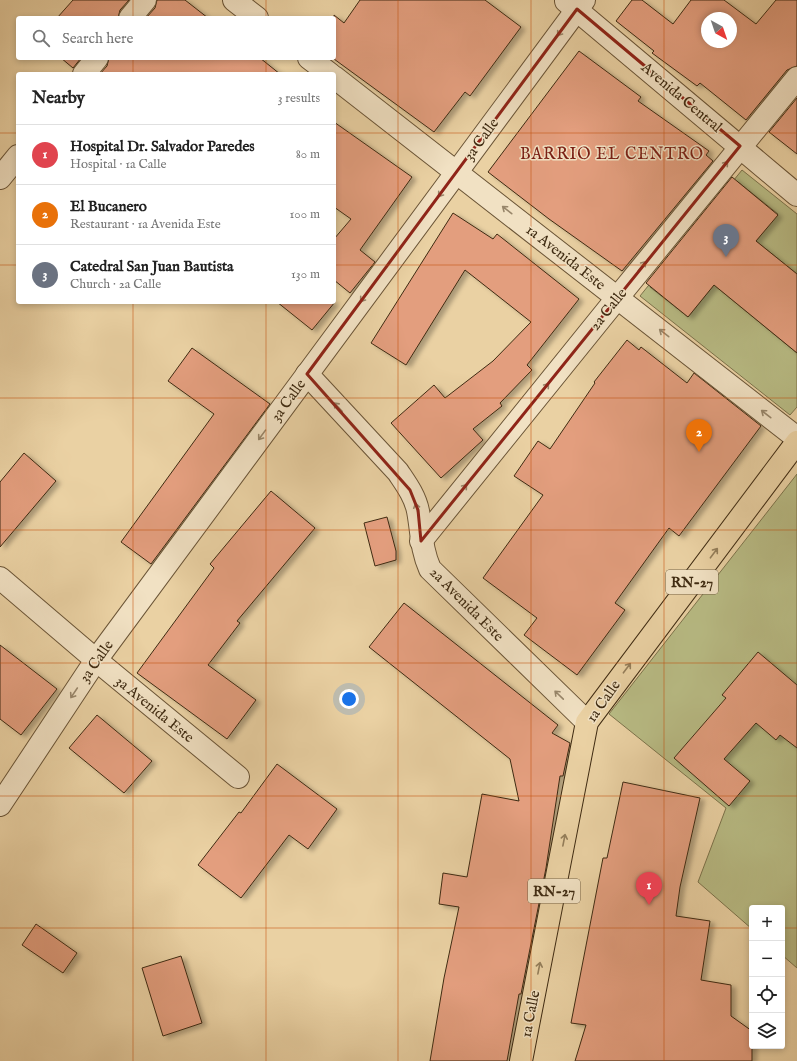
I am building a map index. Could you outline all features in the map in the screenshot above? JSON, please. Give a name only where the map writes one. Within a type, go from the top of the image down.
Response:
[{"type":"main road","name":"1a Calle","points":[[521,1061],[587,722],[797,442]]},
{"type":"street","points":[[132,16],[145,0]]},
{"type":"street","points":[[234,0],[254,16]]},
{"type":"street","name":"Avenida Central","points":[[575,3],[797,195]]},
{"type":"street","name":"3a Calle","points":[[0,805],[96,660],[457,172],[575,3]]},
{"type":"street","points":[[86,72],[95,60]]},
{"type":"street","points":[[312,60],[327,72]]},
{"type":"street","name":"2a Calle","points":[[421,541],[740,146],[797,78]]},
{"type":"street","name":"1a Avenida Este","points":[[336,79],[797,438]]},
{"type":"street","points":[[0,178],[16,158]]},
{"type":"street","name":"2a Avenida Este","points":[[307,374],[398,472],[410,490],[418,510],[423,555],[430,569],[587,722]]},
{"type":"street","name":"3a Avenida Este","points":[[0,578],[96,660],[238,777]]},
{"type":"highlighted area","points":[[577,9],[740,146],[421,541],[418,510],[410,490],[307,374]]},
{"type":"green space","points":[[742,170],[797,214],[797,274],[756,241],[778,214],[738,182],[650,287],[688,317],[714,285],[797,353],[797,407],[790,415],[640,296]]},
{"type":"green space","points":[[797,474],[797,968],[785,958],[785,905],[749,905],[749,926],[698,882],[726,808],[609,714]]},
{"type":"building","points":[[73,0],[129,0],[120,10],[118,16],[59,16]]},
{"type":"building","points":[[157,0],[185,0],[205,16],[148,16],[155,8]]},
{"type":"building","points":[[360,0],[485,0],[521,27],[470,96],[465,92],[434,132],[335,60],[336,17],[344,23]]},
{"type":"building","points":[[632,0],[642,0],[673,24],[691,0],[724,0],[756,24],[776,0],[797,0],[797,66],[787,70],[746,120],[700,83],[697,86],[652,53],[654,51],[616,21]]},
{"type":"building","points":[[579,51],[641,97],[638,101],[709,151],[706,155],[713,161],[622,271],[549,219],[488,172]]},
{"type":"building","points":[[63,60],[79,60],[73,68]]},
{"type":"building","points":[[108,60],[262,60],[278,72],[102,72],[107,66]]},
{"type":"building","points":[[797,98],[797,154],[769,132]]},
{"type":"building","points":[[336,123],[412,177],[360,250],[375,262],[350,293],[336,282],[336,237],[351,219],[336,208]]},
{"type":"building","points":[[732,177],[778,215],[756,241],[797,274],[797,353],[714,285],[688,317],[646,283]]},
{"type":"building","points":[[453,213],[493,239],[497,234],[579,299],[527,365],[532,370],[500,403],[502,406],[473,429],[483,440],[441,478],[391,423],[434,385],[445,398],[493,361],[531,322],[465,270],[406,365],[371,343]]},
{"type":"building","points":[[280,304],[333,304],[312,330]]},
{"type":"building","points":[[627,340],[639,350],[641,347],[687,383],[694,373],[761,426],[679,536],[669,528],[615,603],[625,610],[577,675],[524,635],[537,618],[483,578],[543,495],[514,476],[538,441],[550,449],[595,383],[594,382]]},
{"type":"building","points":[[192,348],[270,404],[151,564],[121,542],[214,414],[168,381]]},
{"type":"building","points":[[24,453],[56,481],[0,547],[0,482]]},
{"type":"building","points":[[271,491],[315,528],[237,621],[240,623],[208,665],[256,700],[227,739],[137,673],[214,568],[210,564]]},
{"type":"building","points":[[387,517],[396,551],[396,560],[375,566],[364,523]]},
{"type":"building","points":[[404,603],[558,725],[552,733],[570,743],[563,776],[560,776],[546,868],[521,994],[519,994],[507,1061],[430,1061],[444,978],[459,907],[439,904],[443,873],[467,877],[482,794],[519,801],[510,759],[369,647]]},
{"type":"building","points":[[0,645],[57,689],[21,735],[0,719]]},
{"type":"building","points":[[758,652],[797,685],[797,748],[780,735],[776,740],[756,723],[724,759],[750,781],[729,806],[674,758],[726,698],[722,695]]},
{"type":"building","points":[[97,715],[152,761],[124,793],[69,748]]},
{"type":"building","points":[[277,764],[337,809],[308,849],[289,835],[241,898],[198,865],[239,812],[241,813]]},
{"type":"building","points":[[623,782],[700,798],[680,887],[676,916],[710,921],[701,980],[731,985],[731,1016],[749,1029],[749,1049],[752,1049],[752,1061],[575,1061],[586,1025],[571,1023],[603,858],[607,858]]},
{"type":"building","points":[[36,924],[77,953],[63,973],[22,945]]},
{"type":"building","points":[[181,956],[202,1023],[163,1036],[142,968]]},
{"type":"place","name":"Catedral San Juan Bautista","points":[[726,257]]},
{"type":"place","name":"El Bucanero","points":[[699,452]]},
{"type":"place","name":"Hospital Dr. Salvador Paredes","points":[[649,905]]},
{"type":"district","name":"BARRIO EL CENTRO","points":[[612,153]]}]
